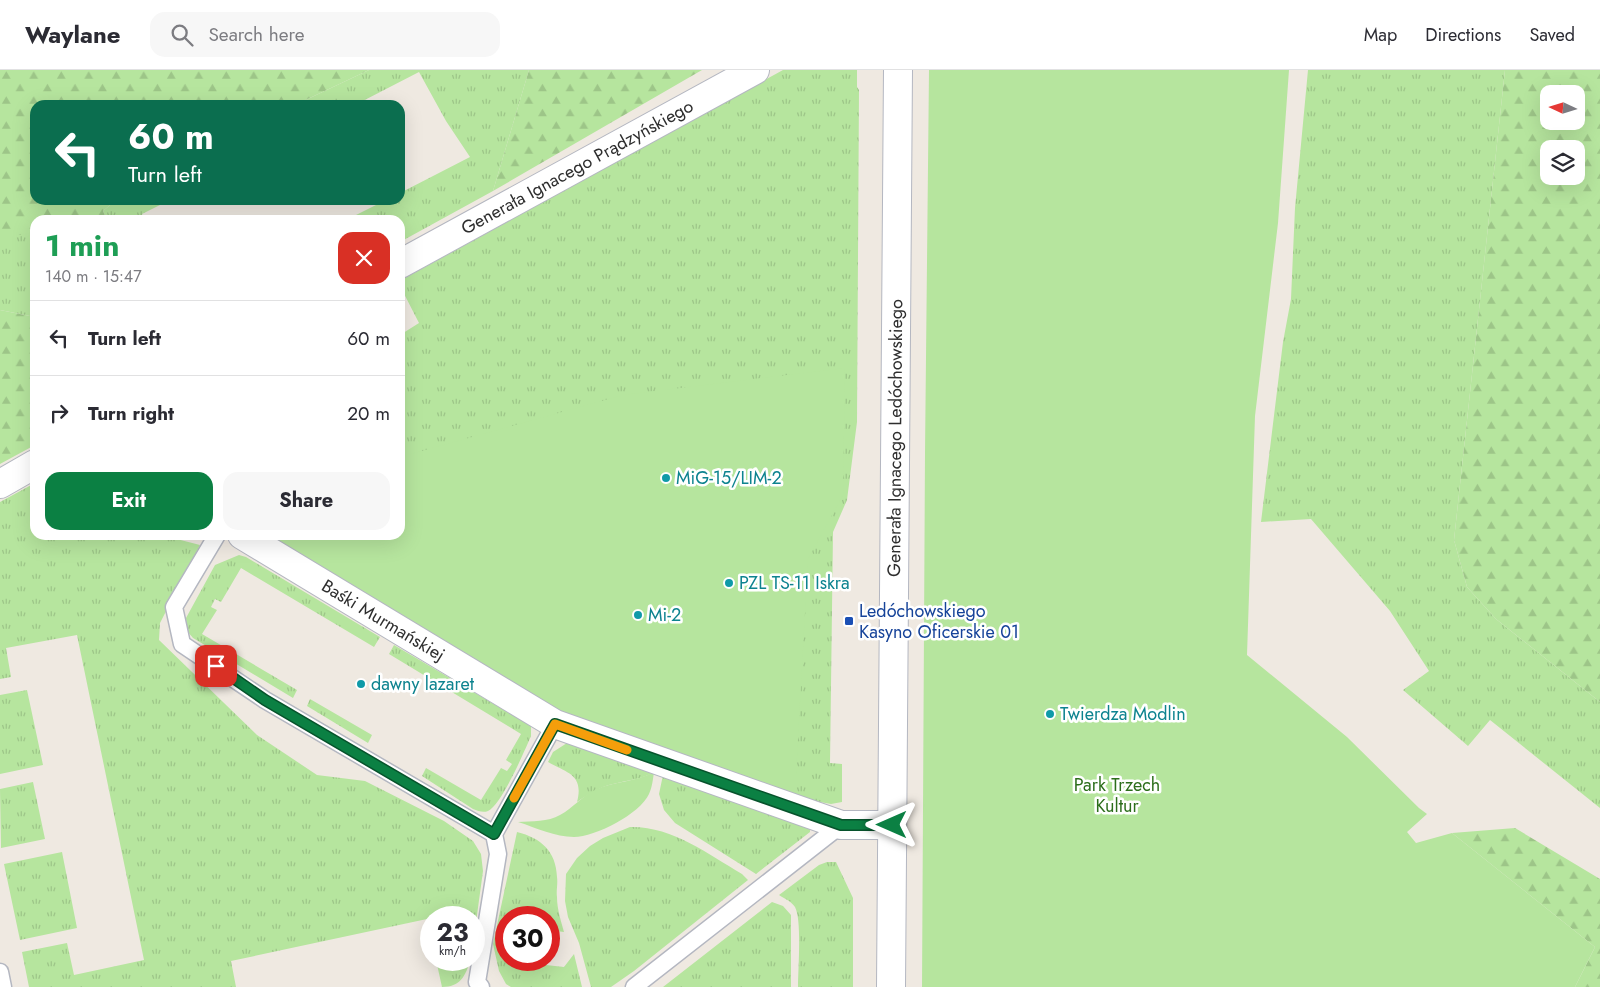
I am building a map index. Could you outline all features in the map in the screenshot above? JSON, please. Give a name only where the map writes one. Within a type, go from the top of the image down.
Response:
[{"type":"street","name":"Generała Ignacego Prądzyńskiego","points":[[405,261],[755,70]]},
{"type":"street","name":"Generała Ignacego Ledóchowskiego","points":[[891,987],[898,70]]},
{"type":"street","points":[[0,484],[30,467]]},
{"type":"street","name":"Baśki Murmańskiej","points":[[250,540],[555,724],[841,825],[892,825]]},
{"type":"lane","points":[[214,540],[174,607],[182,644],[265,700],[494,834]]},
{"type":"lane","points":[[481,987],[477,982],[498,854],[494,834],[555,724]]},
{"type":"lane","points":[[634,987],[841,825]]},
{"type":"lane","points":[[0,972],[3,987]]},
{"type":"green space","points":[[0,70],[369,70],[306,100],[30,100],[30,205],[110,205],[103,211],[105,215],[30,215],[30,235],[0,235]]},
{"type":"green space","points":[[369,70],[529,70],[493,191],[405,239],[405,215],[356,215],[376,205],[405,205],[405,190],[470,157],[446,121],[419,72],[365,100],[306,100]]},
{"type":"green space","points":[[529,70],[702,70],[493,191]]},
{"type":"green space","points":[[783,70],[857,70],[857,87],[859,90],[857,422],[847,500],[833,532],[830,763],[842,764],[842,802],[831,804],[809,800],[562,714],[405,540],[405,332],[419,323],[405,296],[405,278]]},
{"type":"green space","name":"Park Trzech Kultur","points":[[929,70],[1289,70],[1278,223],[1255,416],[1247,655],[1347,737],[1427,814],[1407,832],[1416,843],[1452,833],[1595,947],[1575,987],[922,987]]},
{"type":"green space","points":[[1308,70],[1505,70],[1454,540],[1467,587],[1496,619],[1600,702],[1600,808],[1490,720],[1468,746],[1403,690],[1429,671],[1390,611],[1311,519],[1261,522],[1283,342],[1291,299],[1295,208]]},
{"type":"green space","points":[[1505,70],[1600,70],[1600,702],[1496,619],[1467,587],[1454,540]]},
{"type":"green space","points":[[110,205],[160,205],[142,215],[105,215],[103,211]]},
{"type":"green space","points":[[0,235],[30,235],[30,316],[0,310]]},
{"type":"green space","points":[[0,310],[30,316],[30,448],[0,464]]},
{"type":"green space","points":[[845,368],[843,495],[808,559],[796,774],[780,790],[562,714],[269,540],[405,540],[405,456],[623,395]]},
{"type":"green space","points":[[30,486],[30,540],[181,540],[200,545],[160,623],[159,640],[257,735],[317,775],[365,781],[444,821],[473,841],[481,854],[483,871],[478,906],[420,906],[420,920],[231,961],[236,987],[29,987],[22,952],[67,943],[74,975],[144,960],[77,635],[6,648],[11,677],[0,679],[0,502]]},
{"type":"green space","points":[[239,555],[246,557],[380,637],[374,647],[241,568],[221,602],[215,599],[211,607],[217,610],[202,634],[297,690],[293,698],[193,638],[187,631],[186,618],[215,565]]},
{"type":"green space","points":[[394,645],[531,726],[531,736],[512,777],[500,799],[488,811],[482,812],[473,809],[422,776],[426,768],[481,800],[501,768],[507,771],[512,764],[506,760],[521,734],[389,654]]},
{"type":"green space","points":[[27,690],[43,765],[0,774],[0,695]]},
{"type":"green space","points":[[310,699],[372,735],[368,743],[307,706]]},
{"type":"green space","points":[[567,743],[654,772],[639,778],[603,787],[577,802],[579,793],[576,780],[568,772],[548,762],[553,752]]},
{"type":"green space","points":[[654,772],[650,792],[644,802],[627,816],[605,829],[583,836],[567,837],[518,822],[550,819],[565,812],[595,790],[640,778]]},
{"type":"green space","points":[[663,775],[810,828],[810,832],[756,874],[675,823],[664,810],[659,794]]},
{"type":"green space","points":[[33,782],[45,839],[1,848],[0,789]]},
{"type":"green space","points":[[630,827],[660,831],[675,836],[716,858],[742,874],[748,880],[634,971],[611,987],[591,987],[579,943],[568,917],[565,901],[566,874],[577,858],[590,846],[603,838]]},
{"type":"green space","points":[[1515,828],[1600,879],[1600,987],[1575,987],[1595,947],[1452,833]]},
{"type":"green space","points":[[517,832],[540,842],[546,847],[554,860],[558,906],[501,906]]},
{"type":"green space","points":[[62,852],[77,928],[20,940],[4,864]]},
{"type":"green space","points":[[827,862],[836,862],[853,898],[853,987],[798,987],[799,934],[797,913],[795,907],[790,902],[779,895],[819,865]]},
{"type":"green space","points":[[772,902],[783,906],[791,915],[791,987],[663,987]]},
{"type":"green space","points":[[560,918],[564,932],[560,931]]},
{"type":"green space","points":[[495,935],[495,953],[493,944]]},
{"type":"green space","points":[[574,954],[582,987],[511,987],[506,984],[499,971],[560,971],[560,967],[564,967]]},
{"type":"green space","points":[[438,971],[466,971],[458,983],[442,987]]},
{"type":"slow traffic","points":[[514,798],[555,724],[627,750]]},
{"type":"place","name":"MiG-15/LIM-2","points":[[666,478]]},
{"type":"place","name":"PZL TS-11 Iskra","points":[[729,583]]},
{"type":"place","name":"Mi-2","points":[[638,615]]},
{"type":"place","name":"Ledóchowskiego Kasyno Oficerskie 01","points":[[849,621]]},
{"type":"place","name":"dawny lazaret","points":[[361,684]]},
{"type":"place","name":"Twierdza Modlin","points":[[1050,714]]},
{"type":"route","points":[[216,666],[265,700],[494,834],[555,724],[841,825],[892,825]]}]
